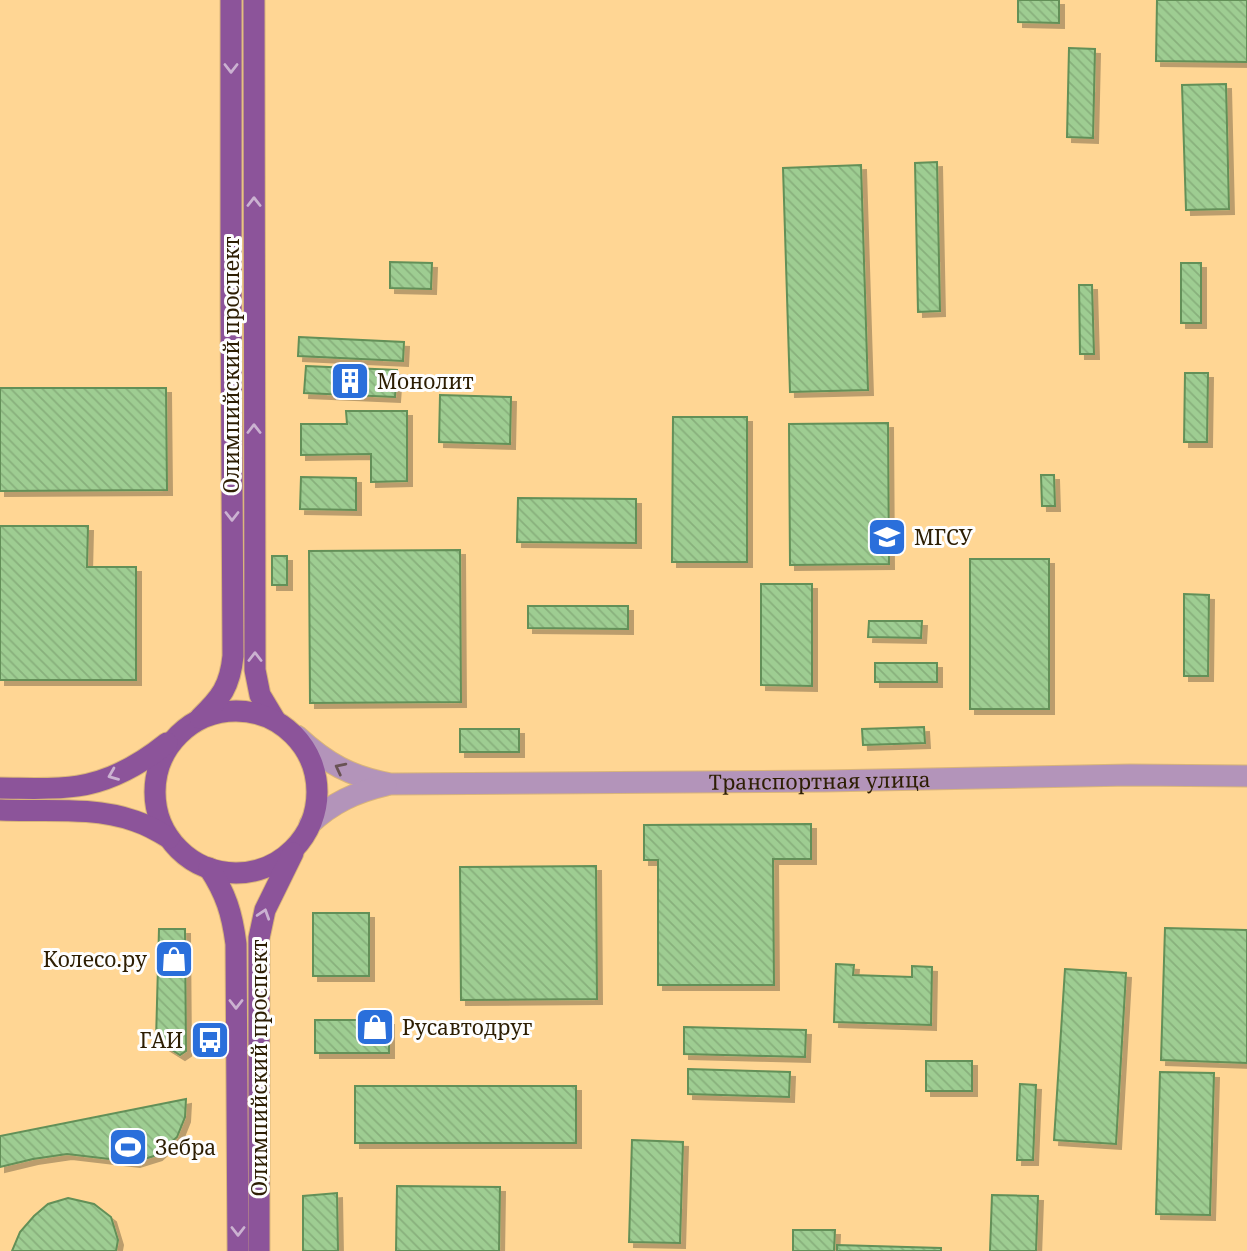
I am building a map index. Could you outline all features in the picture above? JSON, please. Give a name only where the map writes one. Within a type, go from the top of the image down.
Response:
[{"type":"main road","name":"Олимпийский проспект","points":[[200,718],[223,693],[232,672],[233,656],[231,0]]},
{"type":"main road","name":"Олимпийский проспект","points":[[254,0],[255,670],[260,695],[275,720]]},
{"type":"main road","points":[[223,712],[237,712],[275,720],[297,736],[309,757],[314,781],[314,807],[302,841],[278,863],[253,872],[209,868],[194,862],[169,838],[160,818],[156,780],[163,754],[179,732],[200,718],[223,712]]},
{"type":"main road","points":[[0,788],[63,788],[94,783],[135,766],[172,740]]},
{"type":"main road","points":[[0,810],[91,812],[133,820],[169,838]]},
{"type":"main road","name":"Олимпийский проспект","points":[[259,1251],[259,938],[265,909],[294,851]]},
{"type":"main road","name":"Олимпийский проспект","points":[[209,868],[227,899],[236,944],[238,1251]]},
{"type":"street","name":"Транспортная улица","points":[[297,736],[318,755],[337,767],[357,776],[391,784],[1247,776]]},
{"type":"street","name":"Транспортная улица","points":[[310,824],[341,800],[391,784]]},
{"type":"building","points":[[1018,0],[1059,0],[1059,23],[1018,22]]},
{"type":"building","points":[[1157,0],[1247,0],[1247,62],[1156,61]]},
{"type":"building","points":[[1069,48],[1095,49],[1093,138],[1067,137]]},
{"type":"building","points":[[1226,84],[1229,209],[1186,210],[1182,85]]},
{"type":"building","points":[[937,162],[940,311],[918,312],[915,163]]},
{"type":"building","points":[[861,165],[868,390],[790,392],[783,168]]},
{"type":"building","points":[[390,262],[432,263],[431,289],[390,288]]},
{"type":"building","points":[[1181,263],[1201,263],[1201,323],[1181,323]]},
{"type":"building","points":[[1079,285],[1092,285],[1094,354],[1080,354]]},
{"type":"building","points":[[299,337],[404,342],[403,361],[298,356]]},
{"type":"building","name":"Монолит","points":[[306,366],[397,370],[395,397],[304,393]]},
{"type":"building","points":[[1185,373],[1208,373],[1207,442],[1184,442]]},
{"type":"building","points":[[0,388],[166,388],[167,490],[0,491]]},
{"type":"building","points":[[440,395],[511,397],[510,444],[439,442]]},
{"type":"building","points":[[346,411],[407,411],[407,481],[371,482],[371,454],[301,455],[301,424],[347,424]]},
{"type":"building","points":[[673,417],[747,417],[747,562],[672,562]]},
{"type":"building","points":[[888,423],[889,564],[790,565],[789,424]]},
{"type":"building","points":[[1041,475],[1054,475],[1055,506],[1042,506]]},
{"type":"building","points":[[301,477],[356,478],[356,510],[300,509]]},
{"type":"building","points":[[518,498],[636,499],[636,543],[517,542]]},
{"type":"building","points":[[0,526],[88,526],[87,567],[136,567],[136,680],[0,680]]},
{"type":"building","points":[[460,550],[461,702],[310,703],[309,551]]},
{"type":"building","points":[[272,556],[287,556],[287,585],[272,585]]},
{"type":"building","points":[[970,559],[1049,559],[1049,709],[970,709]]},
{"type":"building","points":[[761,584],[812,584],[812,686],[761,685]]},
{"type":"building","points":[[1184,594],[1209,595],[1208,676],[1184,676]]},
{"type":"building","points":[[528,606],[628,606],[628,629],[528,628]]},
{"type":"building","points":[[869,621],[922,621],[921,638],[868,637]]},
{"type":"building","points":[[875,663],[937,663],[937,682],[875,682]]},
{"type":"building","points":[[924,727],[925,743],[863,745],[862,729]]},
{"type":"building","points":[[460,729],[519,729],[519,752],[460,752]]},
{"type":"building","points":[[811,824],[811,859],[773,859],[774,985],[658,985],[658,860],[644,860],[644,825]]},
{"type":"building","points":[[596,866],[597,999],[461,1000],[460,867]]},
{"type":"building","points":[[313,913],[369,913],[369,976],[313,976]]},
{"type":"building","points":[[1165,928],[1247,930],[1247,1063],[1161,1060]]},
{"type":"building","points":[[159,929],[185,929],[186,1051],[180,1055],[156,1040]]},
{"type":"building","points":[[836,964],[854,965],[853,975],[912,977],[912,966],[932,967],[931,1025],[834,1022]]},
{"type":"building","points":[[1065,969],[1126,973],[1116,1144],[1054,1140]]},
{"type":"building","points":[[315,1020],[389,1020],[389,1053],[315,1053]]},
{"type":"building","points":[[684,1027],[806,1030],[805,1057],[684,1054]]},
{"type":"building","points":[[926,1061],[972,1061],[972,1091],[926,1091]]},
{"type":"building","points":[[688,1069],[790,1072],[789,1097],[688,1094]]},
{"type":"building","points":[[1160,1072],[1214,1073],[1210,1215],[1156,1214]]},
{"type":"building","points":[[1020,1084],[1036,1085],[1033,1160],[1017,1160]]},
{"type":"building","points":[[355,1086],[576,1086],[576,1143],[355,1143]]},
{"type":"building","points":[[186,1099],[185,1117],[177,1137],[157,1155],[135,1162],[67,1154],[0,1167],[0,1136]]},
{"type":"building","points":[[632,1140],[683,1142],[680,1243],[629,1242]]},
{"type":"building","points":[[397,1186],[500,1187],[499,1251],[396,1251]]},
{"type":"building","points":[[337,1193],[338,1251],[303,1251],[303,1196]]},
{"type":"building","points":[[992,1195],[1038,1196],[1036,1251],[990,1251]]},
{"type":"building","points":[[68,1198],[94,1204],[111,1217],[118,1240],[116,1251],[12,1251],[20,1232],[34,1216],[48,1204]]},
{"type":"building","points":[[793,1230],[835,1230],[834,1251],[793,1251]]},
{"type":"building","points":[[837,1245],[941,1248],[941,1251],[837,1251]]},
{"type":"place","name":"Монолит","points":[[350,381]]},
{"type":"place","name":"МГСУ","points":[[887,537]]},
{"type":"place","name":"Колесо.ру","points":[[174,959]]},
{"type":"place","name":"Русавтодруг","points":[[375,1027]]},
{"type":"place","name":"ГАИ","points":[[210,1040]]},
{"type":"place","name":"Зебра","points":[[128,1147]]}]
